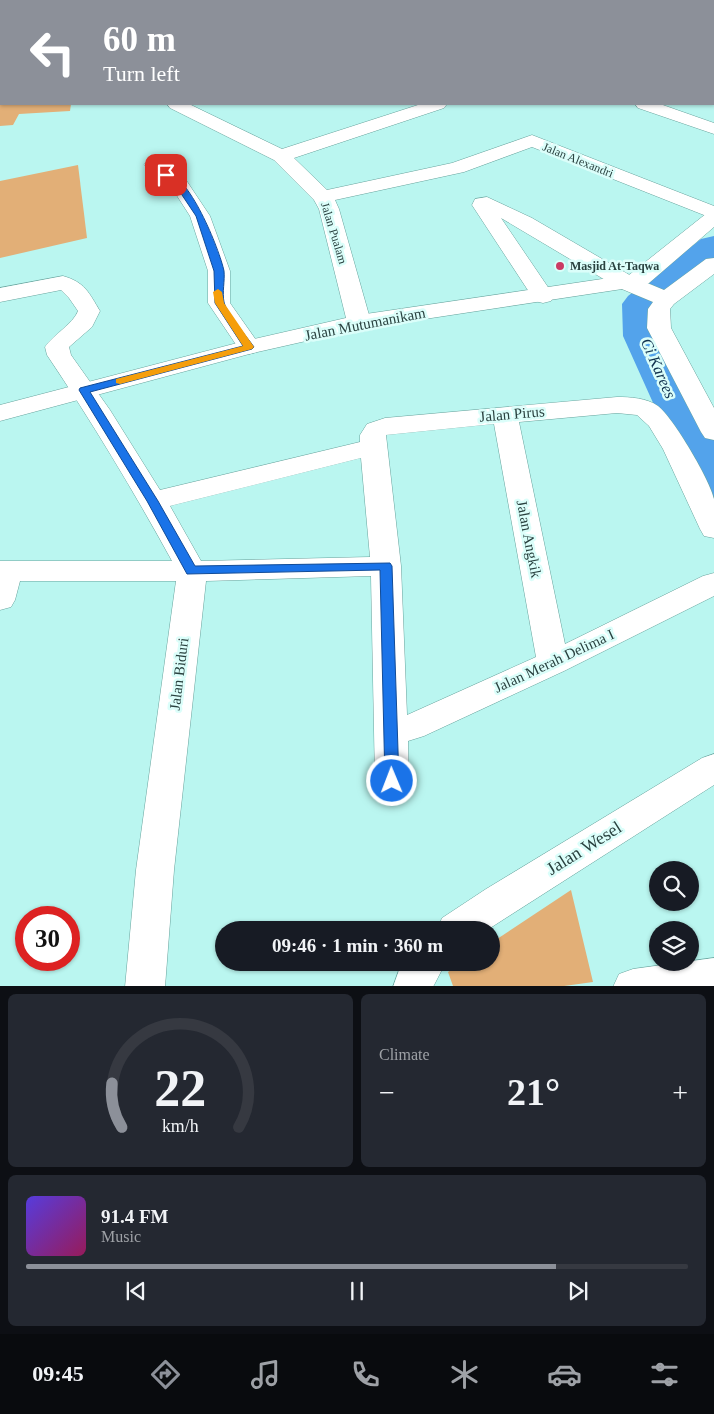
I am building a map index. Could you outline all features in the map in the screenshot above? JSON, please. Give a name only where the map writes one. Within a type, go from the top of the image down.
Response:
[{"type":"street","name":"Jalan Pualam","points":[[178,105],[281,156],[323,197],[329,208],[359,322]]},
{"type":"street","points":[[281,156],[435,105]]},
{"type":"street","points":[[647,105],[714,129]]},
{"type":"street","name":"Jalan Alexandri","points":[[323,197],[457,168],[532,141],[714,215]]},
{"type":"street","points":[[154,165],[179,184],[200,216],[219,271],[219,303],[249,347]]},
{"type":"street","points":[[543,296],[482,203],[487,203],[525,222],[629,284],[662,297]]},
{"type":"street","name":"Jalan Mutumanikam","points":[[0,413],[249,347],[359,322],[629,284],[641,278],[714,215]]},
{"type":"street","points":[[714,264],[662,297],[659,309],[659,328],[714,432]]},
{"type":"street","points":[[0,295],[63,283],[69,284],[76,291],[89,311],[88,318],[60,342],[58,347],[60,355],[153,501],[192,571]]},
{"type":"street","name":"Jalan Pirus","points":[[153,501],[379,436],[505,415],[617,405],[640,407],[650,412],[667,430],[714,529]]},
{"type":"street","name":"Jalan Angkik","points":[[505,415],[553,663]]},
{"type":"street","points":[[379,436],[386,566],[392,781]]},
{"type":"street","points":[[0,600],[4,571],[192,571],[386,566]]},
{"type":"street","name":"Jalan Biduri","points":[[145,986],[156,870],[192,571]]},
{"type":"street","name":"Jalan Merah Delima I","points":[[391,732],[412,727],[553,663],[714,583]]},
{"type":"street","name":"Jalan Wesel","points":[[469,921],[714,768]]},
{"type":"street","points":[[413,986],[419,971]]},
{"type":"street","points":[[633,986],[714,976]]},
{"type":"shaded area","points":[[0,105],[71,105],[70,111],[19,114],[13,125],[0,126]]},
{"type":"shaded area","points":[[78,165],[87,238],[0,258],[0,181]]},
{"type":"shaded area","points":[[571,890],[593,982],[564,986],[453,986],[448,972],[500,971],[500,937]]},
{"type":"waterway","name":"Ci Karees","points":[[714,247],[642,304],[643,336],[714,485]]},
{"type":"slow traffic","points":[[120,381],[249,347],[219,303],[218,292]]},
{"type":"place","name":"Masjid At-Taqwa","points":[[560,266]]},
{"type":"route","points":[[166,175],[179,184],[200,216],[219,271],[219,303],[249,347],[84,390],[153,501],[192,571],[386,566],[392,781]]}]
